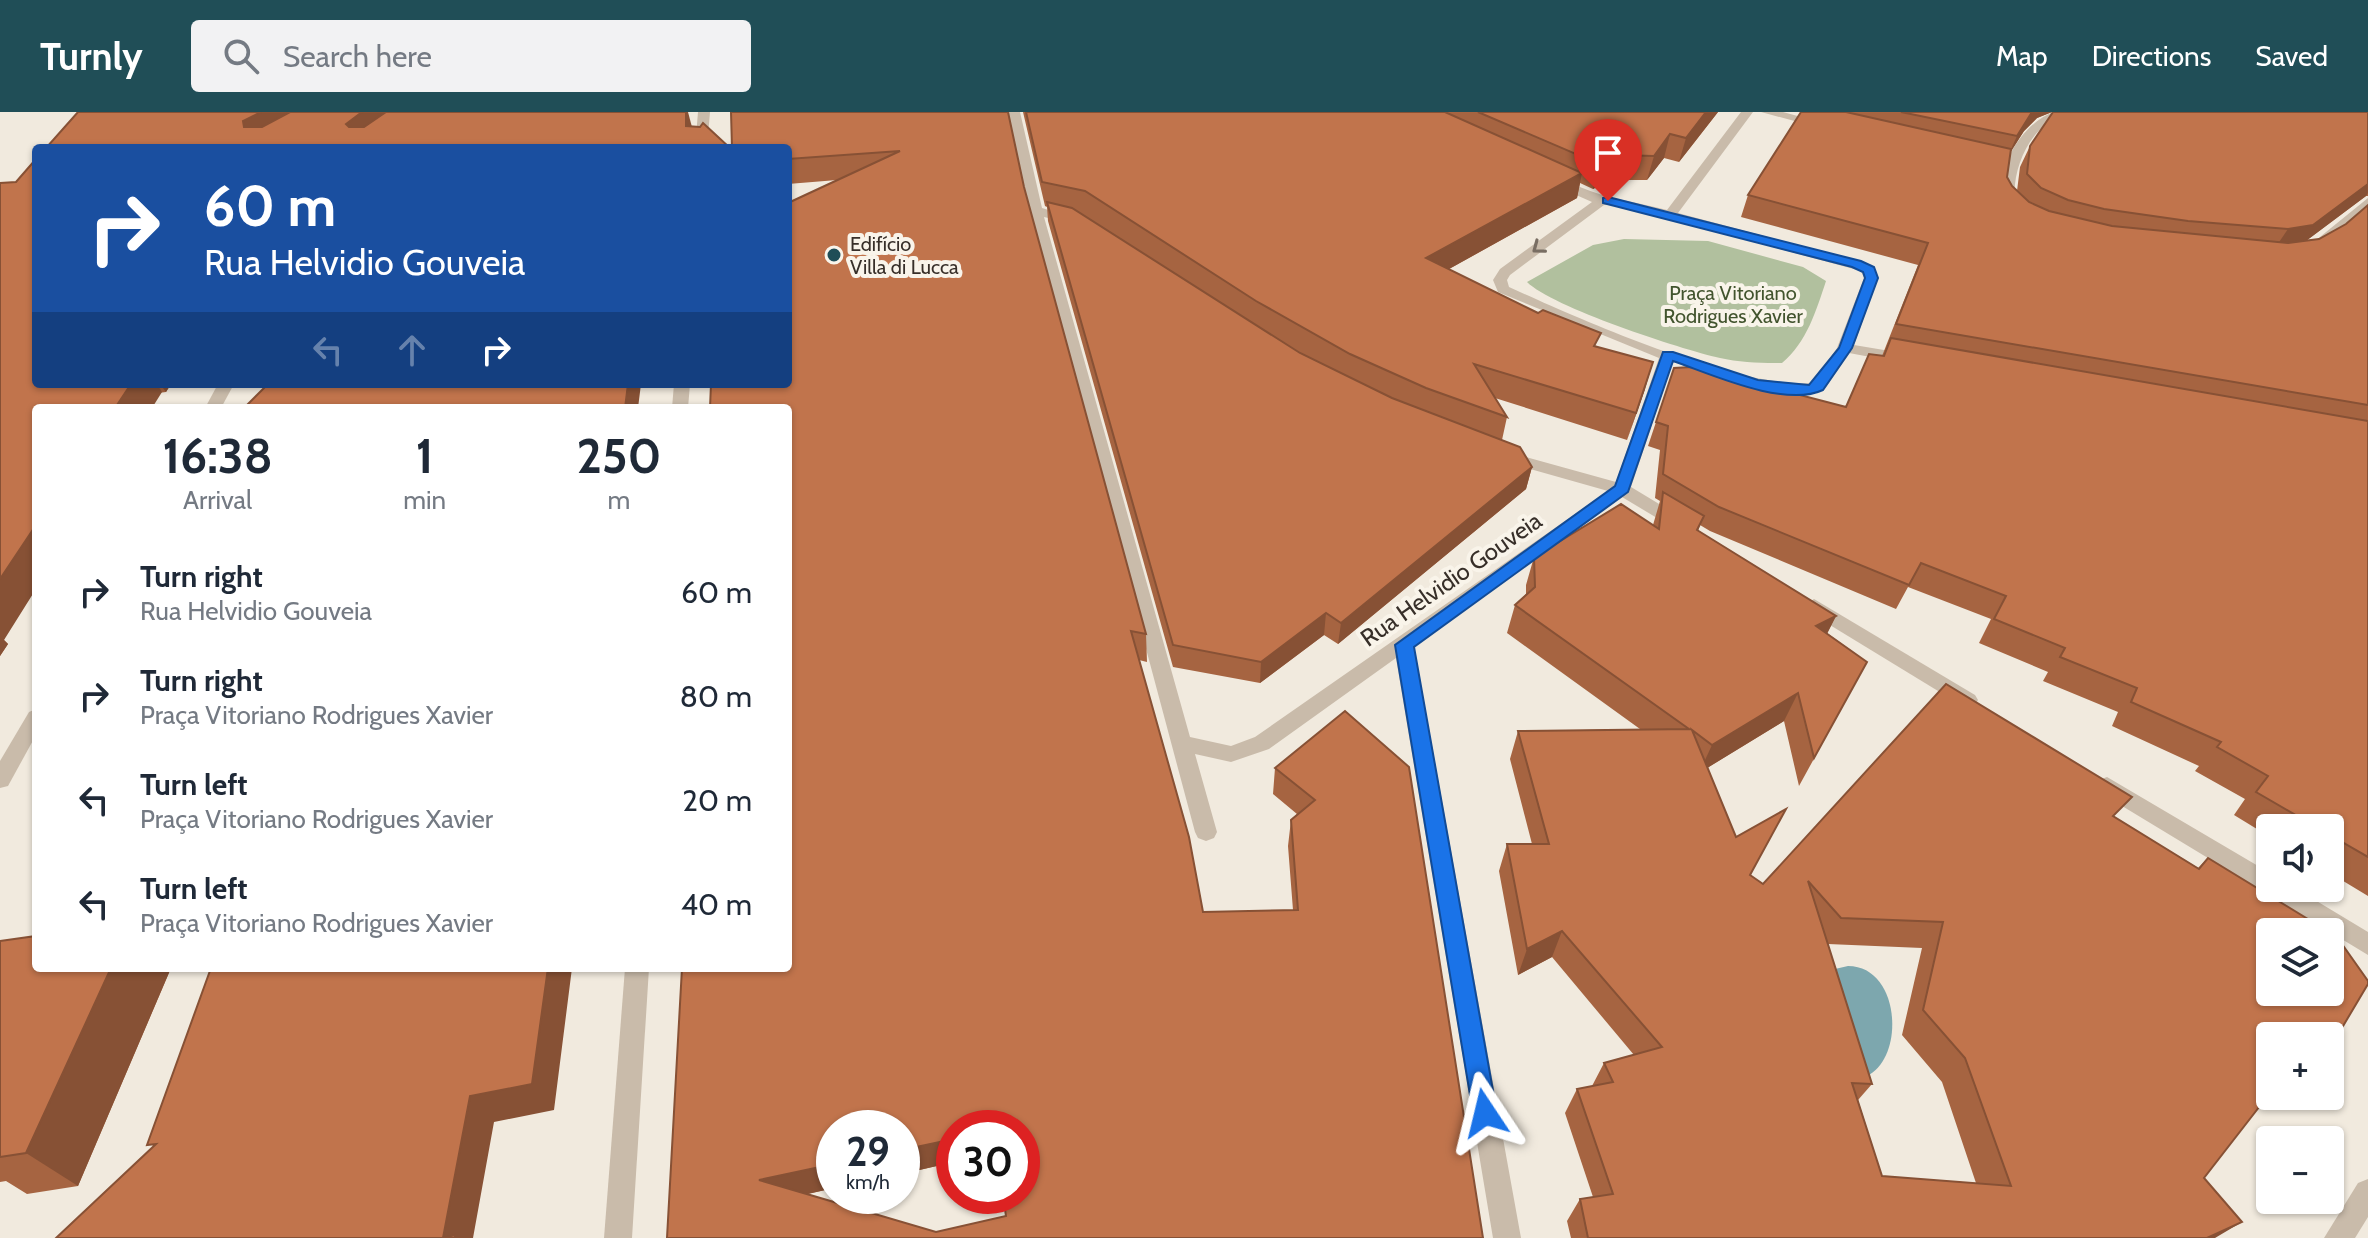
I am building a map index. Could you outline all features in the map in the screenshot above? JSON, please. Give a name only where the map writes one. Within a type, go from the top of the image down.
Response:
[{"type":"street","points":[[701,144],[704,112]]},
{"type":"street","points":[[1014,112],[1036,211],[1206,832]]},
{"type":"street","points":[[1670,215],[1747,112]]},
{"type":"street","points":[[1767,112],[1843,129]]},
{"type":"street","points":[[2025,219],[2008,203],[2006,197],[2011,166],[2041,121],[2065,112]]},
{"type":"street","points":[[1996,163],[2011,166]]},
{"type":"street","points":[[1547,177],[1601,201],[1618,201],[1857,264],[1869,270],[1871,278],[1845,348],[1818,387],[1800,391],[1754,384],[1668,355],[1509,292],[1500,284],[1505,272],[1601,201]]},
{"type":"street","points":[[2303,254],[2368,202]]},
{"type":"street","points":[[1036,211],[1080,222],[1093,231]]},
{"type":"street","points":[[1845,348],[1922,362]]},
{"type":"street","points":[[1622,489],[1668,355]]},
{"type":"street","points":[[1481,448],[1622,489],[1690,530]]},
{"type":"street","name":"Rua Helvidio Gouveia","points":[[1182,743],[1231,754],[1262,743],[1622,489]]},
{"type":"street","points":[[1798,596],[1987,712]]},
{"type":"street","points":[[1404,645],[1507,1238]]},
{"type":"street","points":[[0,780],[32,724]]},
{"type":"street","points":[[2095,778],[2256,877]]},
{"type":"street","points":[[2297,902],[2368,945]]},
{"type":"street","points":[[618,1238],[637,972]]},
{"type":"street","points":[[2338,1238],[2368,1193]]},
{"type":"green space","name":"Praça Vitoriano Rodrigues Xavier","points":[[1624,239],[1708,241],[1803,267],[1826,281],[1804,336],[1782,363],[1733,360],[1676,346],[1589,315],[1527,282],[1593,245]]},
{"type":"water","points":[[1848,966],[1865,970],[1878,981],[1887,996],[1892,1014],[1888,1051],[1880,1066],[1867,1076],[1835,969]]},
{"type":"building","points":[[78,112],[261,112],[243,121],[244,127],[262,127],[290,112],[362,112],[346,124],[349,127],[364,127],[386,112],[686,112],[686,126],[700,127],[703,123],[726,144],[50,144]]},
{"type":"building","points":[[731,112],[1008,112],[1024,187],[1146,634],[1131,631],[1189,837],[1203,912],[1298,910],[1291,820],[1315,800],[1275,768],[1345,711],[1409,767],[1483,1238],[667,1238],[682,972],[792,972],[792,404],[710,404],[711,388],[792,388],[792,201],[900,151],[792,159],[792,144],[732,144]]},
{"type":"building","points":[[1026,112],[1445,112],[1582,173],[1426,258],[1538,313],[1543,310],[1601,333],[1594,346],[1653,362],[1636,413],[1474,364],[1507,417],[1426,388],[1350,354],[1256,301],[1085,191],[1042,182]]},
{"type":"building","points":[[1478,112],[1706,112],[1686,138],[1670,134],[1654,156],[1616,155],[1599,164]]},
{"type":"building","points":[[1801,112],[1846,112],[2011,149],[2007,177],[2029,202],[2049,211],[2112,226],[2288,243],[2319,239],[2346,224],[2368,205],[2368,405],[1896,324],[1928,243],[1748,195]]},
{"type":"building","points":[[1901,112],[2032,112],[2017,136]]},
{"type":"building","points":[[2053,112],[2368,112],[2368,184],[2313,225],[2288,229],[2188,221],[2104,209],[2068,200],[2041,188],[2027,174],[2030,146]]},
{"type":"building","points":[[32,164],[32,388],[128,388],[118,404],[32,404],[32,531],[0,579],[0,183],[16,182]]},
{"type":"building","points":[[1047,202],[1072,208],[1300,353],[1392,398],[1520,447],[1532,467],[1341,623],[1326,613],[1261,662],[1173,645]]},
{"type":"building","points":[[1891,338],[2368,421],[2368,857],[2344,843],[2344,814],[2294,814],[2256,792],[2268,776],[2217,747],[2221,742],[2131,702],[2137,688],[2060,657],[2065,648],[1994,619],[2006,596],[1921,563],[1909,585],[1719,507],[1663,474],[1668,426],[1656,422],[1674,368],[1692,367],[1846,407],[1869,354],[1884,356]]},
{"type":"building","points":[[264,388],[628,388],[626,404],[248,404]]},
{"type":"building","points":[[1663,492],[1704,516],[1697,530],[1836,616],[1816,626],[1867,662],[1814,758],[1798,693],[1712,745],[1692,730],[1736,837],[1786,809],[1750,875],[1763,884],[1946,684],[2132,797],[2113,816],[2199,869],[2208,858],[2256,887],[2256,902],[2280,902],[2306,918],[2256,918],[2256,1006],[2344,1006],[2344,947],[2368,984],[2344,1024],[2344,1022],[2256,1022],[2257,1110],[2204,1178],[2242,1222],[2207,1238],[1588,1238],[1580,1199],[1613,1194],[1577,1089],[1613,1082],[1604,1063],[1662,1047],[1562,931],[1527,949],[1507,844],[1549,844],[1518,731],[1689,729],[1515,605],[1535,587],[1534,557],[1621,504],[1659,529]],"holes":[[[1808,881],[1841,918],[1943,922],[1923,1010],[1965,1058],[2011,1186],[1882,1176],[1852,1083],[1872,1084]]]},
{"type":"building","points":[[32,937],[32,972],[109,972],[26,1153],[0,1157],[0,941]]},
{"type":"building","points":[[210,972],[547,972],[532,1084],[470,1096],[443,1238],[56,1238],[156,1144],[147,1145]]},
{"type":"place","name":"Edifício Villa di Lucca","points":[[834,255]]},
{"type":"route","points":[[1485,1113],[1404,645],[1622,489],[1668,355],[1754,384],[1778,389],[1812,390],[1818,387],[1845,348],[1871,278],[1869,270],[1857,264],[1618,201],[1608,201]]}]
